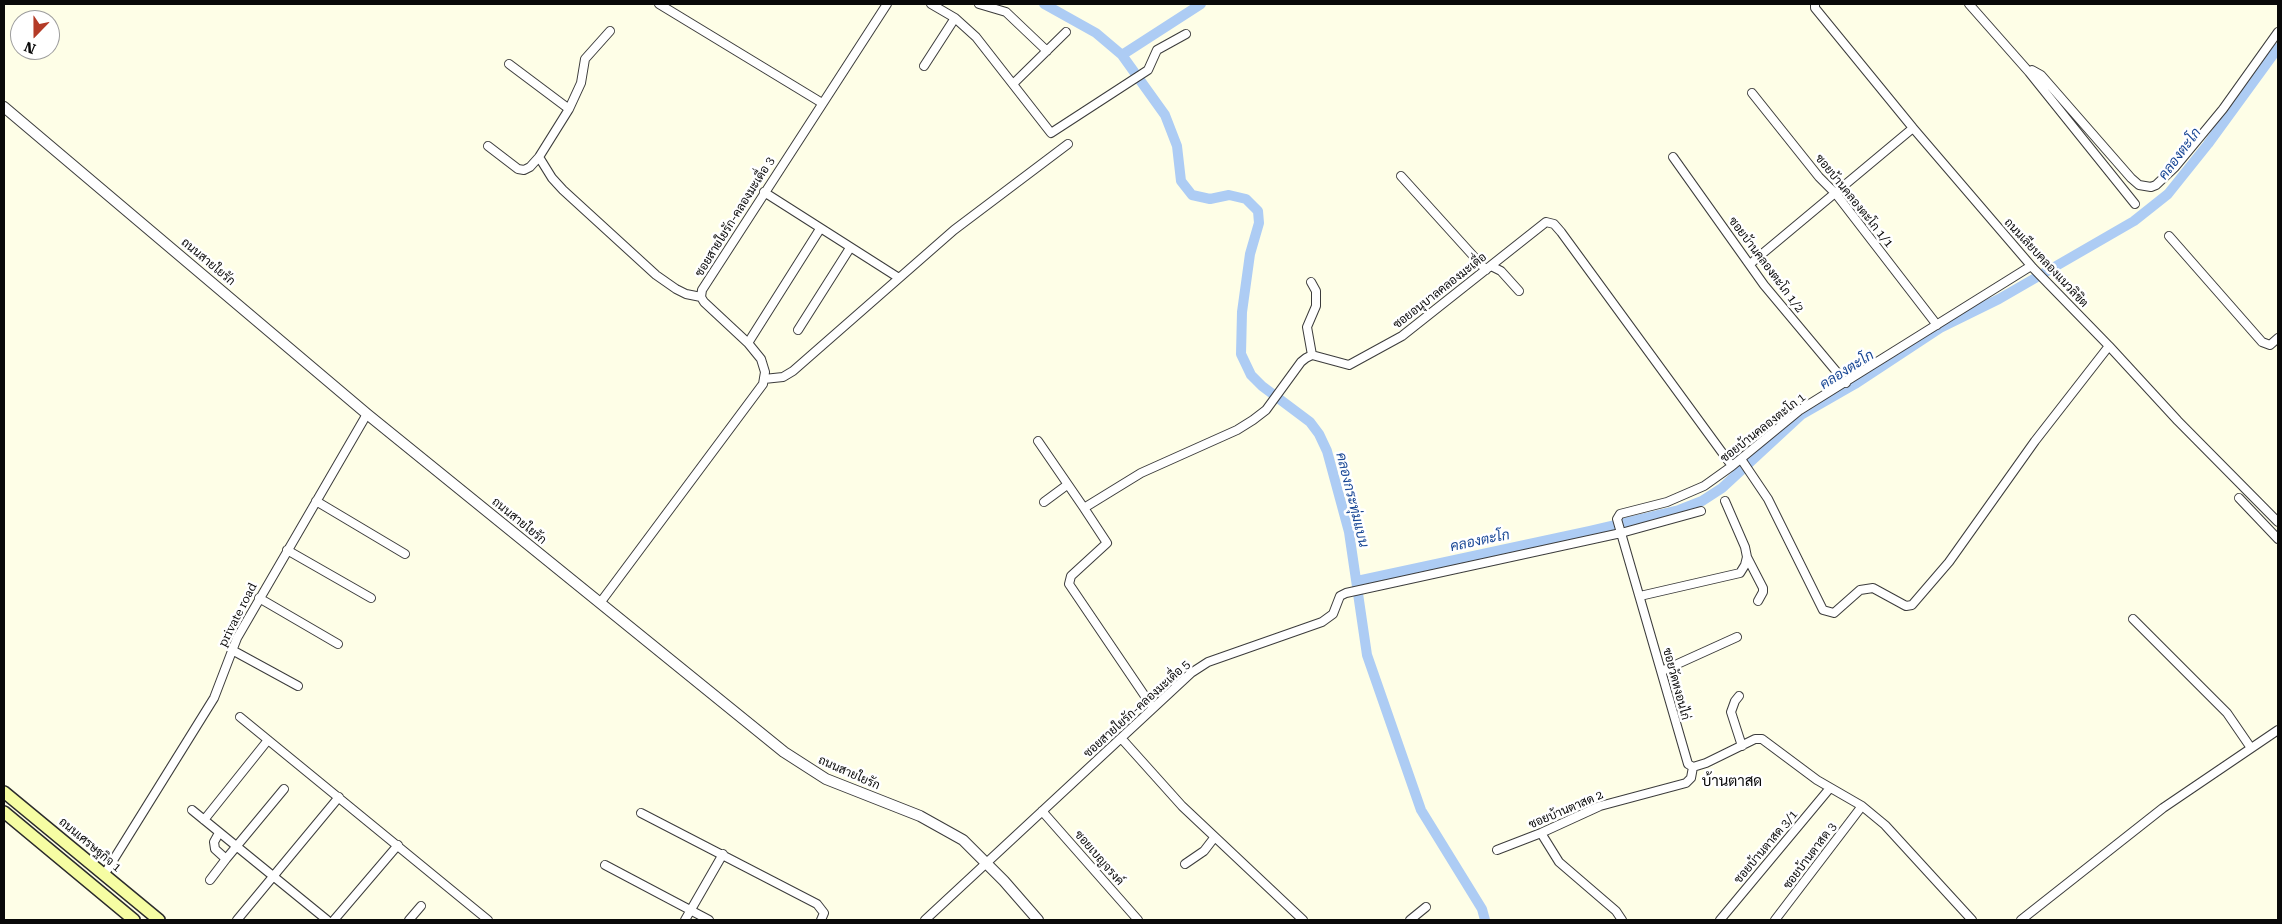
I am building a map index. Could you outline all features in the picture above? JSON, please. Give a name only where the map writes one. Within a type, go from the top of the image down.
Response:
[{"type":"main road","name":"ถนนเศรษฐกิจ 1","points":[[4,792],[159,920]]},
{"type":"main road","points":[[4,812],[134,920]]},
{"type":"street","points":[[659,4],[822,103]]},
{"type":"street","name":"ซอยสายใยรัก-คลองมะเดื่อ 3","points":[[764,379],[765,372],[761,359],[748,343],[704,302],[701,297],[702,290],[887,4]]},
{"type":"street","points":[[931,4],[954,18],[988,51],[1051,133],[1148,70],[1157,50],[1186,34]]},
{"type":"street","points":[[980,4],[1006,12],[1048,50]]},
{"type":"street","name":"ถนนเลียบคลองแนวลิขิต","points":[[1815,4],[1815,8],[1913,128],[2032,267],[2109,346],[2178,421],[2278,522]]},
{"type":"street","points":[[1969,4],[2029,72],[2135,204]]},
{"type":"street","points":[[924,66],[954,18]]},
{"type":"street","points":[[488,146],[518,169],[524,170],[530,167],[539,157],[569,109],[581,83],[585,59],[610,31]]},
{"type":"street","points":[[1013,84],[1066,32]]},
{"type":"street","points":[[2029,72],[2032,70],[2041,75],[2131,178],[2139,185],[2151,187],[2175,167],[2222,109],[2278,32]]},
{"type":"street","points":[[509,64],[569,109]]},
{"type":"street","name":"ซอยบ้านคลองตะโก 1/1","points":[[1752,93],[1819,176],[1836,194],[1936,325]]},
{"type":"street","name":"ถนนสายใยรัก","points":[[4,107],[367,414],[805,767],[843,787],[920,816],[963,840],[1038,920]]},
{"type":"street","points":[[1750,264],[1913,128]]},
{"type":"street","points":[[600,603],[759,389],[764,379],[783,377],[793,371],[954,230],[1068,144]]},
{"type":"street","name":"ซอยบ้านคลองตะโก 1/2","points":[[1673,156],[1764,286],[1846,383]]},
{"type":"street","points":[[539,157],[552,178],[563,190],[656,274],[681,292],[701,297]]},
{"type":"street","points":[[1400,176],[1489,268],[1501,271],[1519,291]]},
{"type":"street","points":[[764,192],[899,278]]},
{"type":"street","name":"ซอยอนุบาลคลองมะเดื่อ","points":[[1312,356],[1349,365],[1364,358],[1402,336],[1541,225],[1546,222],[1554,224],[1732,466]]},
{"type":"street","points":[[748,343],[820,229]]},
{"type":"street","points":[[2169,236],[2262,342],[2270,345],[2278,338]]},
{"type":"street","points":[[798,330],[850,248]]},
{"type":"street","name":"ซอยบ้านคลองตะโก 1","points":[[1620,531],[1617,520],[1620,514],[1668,502],[1704,486],[1742,461],[1800,410],[2032,267]]},
{"type":"street","points":[[1084,508],[1140,474],[1237,430],[1266,410],[1301,362],[1312,356],[1307,327],[1316,306],[1316,291],[1311,282]]},
{"type":"street","points":[[1742,461],[1768,499],[1823,610],[1834,613],[1860,590],[1874,588],[1906,606],[1912,605],[1949,562],[2035,441],[2109,346]]},
{"type":"street","name":"private road","points":[[104,874],[214,698],[232,650],[259,598],[367,414]]},
{"type":"street","points":[[1038,441],[1107,543],[1071,576],[1069,584],[1153,708]]},
{"type":"street","points":[[1044,502],[1067,485]]},
{"type":"street","points":[[2239,498],[2277,534]]},
{"type":"street","points":[[316,501],[405,554]]},
{"type":"street","points":[[1725,501],[1745,547],[1747,557],[1763,588],[1758,601]]},
{"type":"street","points":[[1620,531],[1701,511]]},
{"type":"street","name":"ซอยสายใยรัก-คลองมะเดื่อ 5","points":[[925,920],[1191,673],[1208,662],[1322,622],[1333,614],[1340,596],[1346,593],[1620,531]]},
{"type":"street","name":"ซอยวัดหงอนไก่","points":[[1620,531],[1688,764],[1693,767]]},
{"type":"street","points":[[287,550],[371,598]]},
{"type":"street","points":[[1640,596],[1740,573],[1747,557]]},
{"type":"street","points":[[259,598],[338,644]]},
{"type":"street","points":[[2134,619],[2227,713],[2251,748]]},
{"type":"street","points":[[1662,671],[1736,636]]},
{"type":"street","points":[[232,650],[298,686]]},
{"type":"street","points":[[1739,696],[1731,712],[1742,746]]},
{"type":"street","points":[[240,717],[488,920]]},
{"type":"street","points":[[2021,920],[2163,808],[2278,730]]},
{"type":"street","points":[[1121,738],[1182,806],[1303,920]]},
{"type":"street","points":[[1693,767],[1727,755],[1756,739],[1762,739],[1830,788],[1862,806],[1885,825],[1972,920]]},
{"type":"street","points":[[204,820],[268,740]]},
{"type":"street","name":"ซอยบ้านตาสด 2","points":[[1497,850],[1541,833],[1600,806],[1686,783],[1693,775],[1693,767]]},
{"type":"street","name":"ซอยบ้านตาสด 3/1","points":[[1720,920],[1830,788]]},
{"type":"street","points":[[210,880],[284,789]]},
{"type":"street","points":[[237,920],[338,797]]},
{"type":"street","name":"ซอยบ้านตาสด 3","points":[[1775,920],[1862,806]]},
{"type":"street","points":[[192,810],[327,920]]},
{"type":"street","name":"ซอยเบญจรงค์","points":[[1042,811],[1138,920]]},
{"type":"street","points":[[641,813],[818,904],[824,913],[821,920]]},
{"type":"street","points":[[219,833],[214,842],[215,849],[226,860]]},
{"type":"street","points":[[1541,833],[1559,862],[1616,911],[1622,920]]},
{"type":"street","points":[[1185,864],[1204,851],[1214,838]]},
{"type":"street","points":[[334,920],[398,845]]},
{"type":"street","points":[[685,920],[723,854]]},
{"type":"street","points":[[605,864],[709,920]]},
{"type":"street","points":[[409,920],[421,906]]},
{"type":"street","points":[[1410,920],[1426,907]]},
{"type":"waterway","name":"คลองกระทุ่มแบน","points":[[1044,4],[1096,33],[1122,55],[1165,115],[1177,146],[1181,181],[1192,195],[1210,199],[1229,195],[1246,199],[1258,211],[1259,223],[1250,254],[1242,312],[1241,354],[1251,375],[1262,386],[1310,422],[1319,434],[1327,451],[1349,532],[1367,655],[1421,810],[1482,909],[1485,920]]},
{"type":"waterway","points":[[1122,55],[1201,4]]},
{"type":"waterway","name":"คลองตะโก","points":[[1357,581],[1590,531],[1679,510],[1702,501],[1722,488],[1801,415],[1855,384],[1940,328],[1999,299],[2134,221],[2168,194],[2208,144],[2278,48]]},
{"type":"district","name":"บ้านตาสด","points":[[1732,782]]}]
